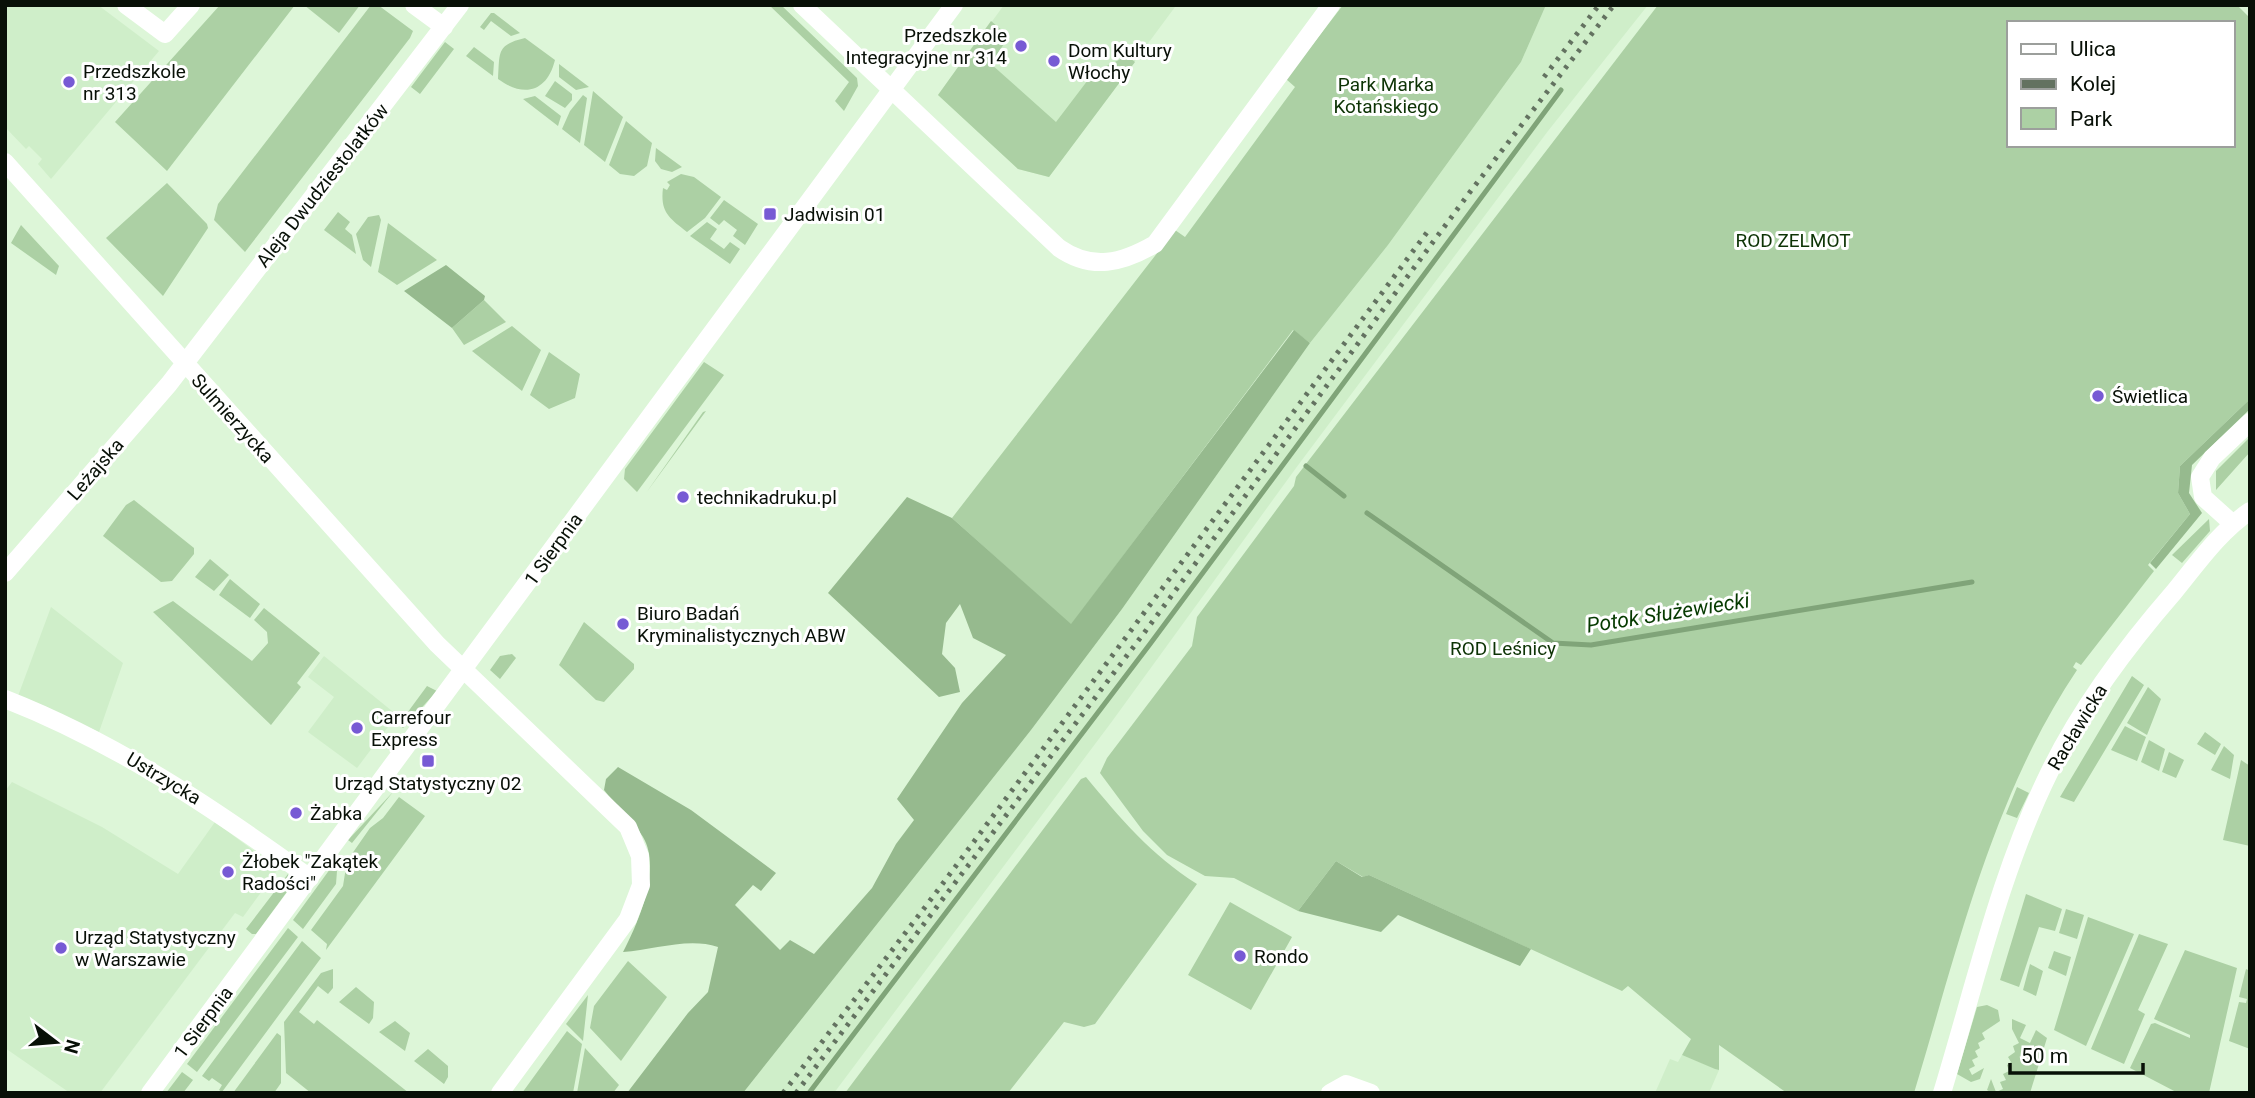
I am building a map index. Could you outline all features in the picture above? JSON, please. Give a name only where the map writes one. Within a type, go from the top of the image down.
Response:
[{"type":"street","points":[[126,5],[165,34],[191,5]]},
{"type":"street","points":[[414,5],[444,27]]},
{"type":"street","name":"Aleja Dwudziestolatków","points":[[184,364],[460,5]]},
{"type":"street","points":[[802,5],[890,92],[1059,248],[1087,262],[1120,261],[1155,244],[1331,5]]},
{"type":"street","name":"1 Sierpnia","points":[[150,1093],[954,5]]},
{"type":"street","name":"Sulmierzycka","points":[[5,162],[437,643],[628,827],[640,856],[640,885],[628,919],[500,1093]]},
{"type":"street","name":"Leżajska","points":[[5,573],[184,364]]},
{"type":"street","points":[[2232,523],[2203,497],[2200,477],[2212,458],[2250,422]]},
{"type":"street","name":"Racławicka","points":[[1942,1093],[1992,925],[2024,830],[2051,769],[2110,673],[2141,631],[2232,523],[2250,511]]},
{"type":"street","name":"Ustrzycka","points":[[5,699],[106,744],[206,803],[310,878]]},
{"type":"street","points":[[1336,1089],[1353,1085],[1371,1093]]},
{"type":"shaded area","name":"Przedszkole nr 313","points":[[5,5],[98,5],[159,51],[51,179],[38,164],[42,159],[29,146],[26,149],[5,127]]},
{"type":"shaded area","points":[[1004,5],[1175,7],[1049,177],[1018,169],[938,95]]},
{"type":"shaded area","points":[[1546,5],[1648,5],[1548,131],[834,1093],[743,1093],[1031,730],[1122,609],[1310,343],[1388,245],[1521,62]]},
{"type":"shaded area","points":[[446,265],[485,296],[484,300],[452,328],[404,291]]},
{"type":"shaded area","points":[[1294,330],[1310,343],[1122,609],[1031,730],[743,1093],[627,1093],[688,1013],[708,992],[718,947],[695,943],[623,952],[646,896],[650,864],[643,837],[604,790],[606,779],[618,767],[691,810],[776,873],[761,891],[753,885],[735,905],[780,950],[790,940],[814,954],[872,888],[896,844],[914,820],[897,799],[962,703],[1006,655],[973,638],[960,604],[946,623],[942,654],[955,668],[960,692],[939,697],[828,593],[907,497],[952,518],[1071,624]]},
{"type":"shaded area","points":[[2250,399],[2250,409],[2192,465],[2189,493],[2202,513],[2156,569],[2150,563],[2190,514],[2178,493],[2180,466]]},
{"type":"shaded area","points":[[51,607],[123,663],[99,732],[18,696]]},
{"type":"shaded area","points":[[324,656],[397,715],[357,768],[308,732],[334,697],[308,677]]},
{"type":"shaded area","points":[[12,782],[102,827],[178,874],[215,822],[278,869],[243,917],[235,913],[100,1093],[70,1093],[5,1048],[5,791]]},
{"type":"shaded area","points":[[1336,861],[1362,877],[1369,875],[1531,949],[1520,966],[1398,915],[1381,932],[1298,911]]},
{"type":"shaded area","points":[[1682,1055],[1719,1070],[1709,1093],[1655,1093],[1670,1059],[1678,1062]]},
{"type":"green space","points":[[220,5],[295,5],[167,171],[115,122]]},
{"type":"green space","points":[[304,5],[360,5],[339,33]]},
{"type":"green space","points":[[371,5],[378,5],[413,31],[410,38],[245,252],[214,220],[218,204]]},
{"type":"green space","points":[[769,5],[781,5],[857,78],[858,86],[844,111],[835,101],[849,82]]},
{"type":"green space","name":"Park Marka Kotańskiego","points":[[1343,5],[1546,5],[1521,62],[1388,245],[1310,343],[1293,330],[1071,625],[952,518],[1175,230],[1185,237],[1295,87],[1286,79]]},
{"type":"green space","points":[[1658,5],[2237,5],[2250,18],[2250,399],[2180,466],[2178,493],[2190,514],[2148,565],[2154,571],[2081,665],[2076,662],[2073,667],[2077,670],[2047,719],[2022,769],[2000,821],[1962,929],[1914,1093],[1787,1093],[1719,1045],[1719,1070],[1715,1069],[1682,1055],[1691,1039],[1628,986],[1622,991],[1369,875],[1363,877],[1336,861],[1298,911],[1234,878],[1205,876],[1167,855],[1143,831],[1100,773],[1107,758],[1192,646],[1197,617],[1294,486],[1296,477]]},
{"type":"green space","points":[[491,13],[520,33],[511,36],[491,21],[484,30],[480,27]]},
{"type":"green space","points":[[991,21],[1009,36],[991,64],[1056,122],[1094,72],[1127,56],[1135,62],[1049,177],[1018,169],[938,95]]},
{"type":"green space","points":[[525,38],[555,60],[551,71],[540,85],[525,90],[498,79],[501,51],[509,44]]},
{"type":"green space","points":[[445,42],[454,49],[420,94],[411,87]]},
{"type":"green space","points":[[474,47],[494,62],[493,76],[466,56]]},
{"type":"green space","points":[[559,64],[589,87],[576,90],[559,77]]},
{"type":"green space","points":[[555,81],[572,94],[572,100],[565,108],[545,96]]},
{"type":"green space","points":[[593,91],[623,117],[605,162],[584,145]]},
{"type":"green space","points":[[583,95],[587,98],[580,143],[562,129],[570,111]]},
{"type":"green space","points":[[535,96],[561,116],[558,126],[523,99]]},
{"type":"green space","points":[[626,121],[652,143],[647,166],[634,176],[620,174],[609,165]]},
{"type":"green space","points":[[656,147],[682,167],[672,172],[661,169],[655,161]]},
{"type":"green space","points":[[681,174],[694,177],[721,197],[705,218],[687,232],[667,214],[662,196],[663,188],[667,190],[670,185],[667,182]]},
{"type":"green space","points":[[167,183],[208,228],[163,296],[106,238]]},
{"type":"green space","points":[[724,200],[758,224],[745,245],[733,236],[737,230],[724,220],[719,225],[710,218]]},
{"type":"green space","points":[[338,212],[350,222],[345,229],[352,235],[356,254],[324,230]]},
{"type":"green space","points":[[379,215],[381,220],[371,267],[363,260],[356,234],[368,217]]},
{"type":"green space","points":[[707,222],[717,229],[710,239],[724,249],[730,242],[740,249],[730,264],[690,236]]},
{"type":"green space","points":[[388,223],[437,260],[397,285],[378,272]]},
{"type":"green space","points":[[21,225],[59,266],[56,275],[11,243]]},
{"type":"green space","points":[[484,300],[506,322],[464,345],[452,328]]},
{"type":"green space","points":[[512,326],[541,350],[522,391],[472,351]]},
{"type":"green space","points":[[549,352],[580,374],[575,398],[549,409],[530,395]]},
{"type":"green space","points":[[704,362],[724,375],[637,492],[624,479],[625,469]]},
{"type":"green space","points":[[706,411],[646,493],[703,412]]},
{"type":"green space","points":[[2250,437],[2250,452],[2216,490],[2216,471]]},
{"type":"green space","points":[[134,500],[194,548],[194,554],[172,581],[161,582],[103,536],[126,505]]},
{"type":"green space","points":[[2209,519],[2210,531],[2182,563],[2172,555]]},
{"type":"green space","points":[[210,559],[229,575],[214,591],[195,577]]},
{"type":"green space","points":[[230,579],[260,604],[250,618],[219,595]]},
{"type":"green space","points":[[173,601],[252,661],[268,643],[267,632],[254,620],[264,608],[320,653],[297,683],[301,687],[271,725],[153,612]]},
{"type":"green space","points":[[584,622],[634,664],[634,669],[604,702],[596,700],[559,665]]},
{"type":"green space","points":[[512,654],[516,658],[500,679],[490,670],[500,656]]},
{"type":"green space","points":[[2132,676],[2144,685],[2074,802],[2060,797]]},
{"type":"green space","points":[[427,686],[437,691],[403,728],[399,724]]},
{"type":"green space","points":[[2148,687],[2161,699],[2147,735],[2127,723]]},
{"type":"green space","points":[[2125,726],[2146,737],[2137,761],[2111,750]]},
{"type":"green space","points":[[2205,732],[2221,744],[2215,755],[2197,744]]},
{"type":"green space","points":[[2149,740],[2165,749],[2159,771],[2141,762]]},
{"type":"green space","points":[[2224,746],[2234,755],[2230,779],[2211,770]]},
{"type":"green space","points":[[2169,752],[2184,760],[2176,778],[2162,772]]},
{"type":"green space","points":[[2241,760],[2250,766],[2250,846],[2223,840]]},
{"type":"green space","points":[[1086,777],[1151,848],[1197,884],[1095,1024],[1084,1027],[1064,1022],[1008,1093],[845,1093],[1081,779]]},
{"type":"green space","points":[[2017,787],[2029,793],[2017,818],[2006,814]]},
{"type":"green space","points":[[393,792],[352,843],[348,840]]},
{"type":"green space","points":[[399,797],[425,816],[326,950],[327,944],[311,930],[343,886],[347,861],[370,828],[383,818]]},
{"type":"green space","points":[[338,858],[336,884],[303,929],[293,920]]},
{"type":"green space","points":[[288,874],[289,889],[256,934],[252,934],[246,929]]},
{"type":"green space","points":[[2026,894],[2062,909],[2055,931],[2039,927],[2019,987],[2000,980]]},
{"type":"green space","name":"Rondo","points":[[1230,902],[1292,937],[1251,1010],[1188,975]]},
{"type":"green space","points":[[2066,909],[2084,915],[2077,939],[2059,933]]},
{"type":"green space","points":[[2088,917],[2134,934],[2086,1046],[2054,1030]]},
{"type":"green space","points":[[288,928],[298,937],[197,1072],[187,1064]]},
{"type":"green space","points":[[2139,934],[2168,944],[2138,1010],[2145,1014],[2124,1064],[2091,1049]]},
{"type":"green space","points":[[302,941],[321,958],[222,1092],[219,1090],[222,1085],[212,1078],[209,1081],[202,1076]]},
{"type":"green space","points":[[2185,950],[2237,968],[2209,1093],[2178,1093],[2130,1068],[2151,1024],[2155,1023],[2190,1038],[2190,1035],[2154,1019]]},
{"type":"green space","points":[[2054,951],[2071,957],[2066,976],[2048,968]]},
{"type":"green space","points":[[628,961],[667,997],[621,1061],[590,1028],[594,1006]]},
{"type":"green space","points":[[2030,964],[2043,971],[2036,996],[2023,990]]},
{"type":"green space","points":[[333,969],[333,988],[328,994],[318,986],[299,1012],[314,1024],[317,1020],[409,1093],[311,1093],[286,1073],[284,1022],[321,973]]},
{"type":"green space","points":[[2246,969],[2250,971],[2250,1049],[2229,1041],[2239,1002],[2246,1003],[2247,999],[2239,997]]},
{"type":"green space","points":[[356,987],[374,1002],[373,1018],[369,1024],[339,1002]]},
{"type":"green space","points":[[588,995],[583,1041],[566,1024]]},
{"type":"green space","points":[[1987,1005],[1998,1010],[2000,1021],[1982,1033],[1985,1039],[1978,1043],[1980,1048],[1975,1051],[1978,1057],[1972,1060],[1975,1066],[1969,1069],[1972,1075],[1984,1068],[1980,1079],[1971,1082],[1957,1074],[1977,1007]]},
{"type":"green space","points":[[2012,1019],[2026,1025],[2020,1038],[2030,1043],[2036,1030],[2047,1038],[2030,1093],[1992,1093],[1987,1090],[1991,1079],[1996,1092],[2003,1089],[2000,1082],[2006,1080],[2003,1074],[2009,1071],[2007,1065],[2011,1062],[2008,1057],[2015,1052],[2013,1046],[2019,1043],[2012,1029]]},
{"type":"green space","points":[[395,1021],[410,1033],[405,1051],[379,1032]]},
{"type":"green space","points":[[567,1031],[582,1044],[573,1093],[522,1093]]},
{"type":"green space","points":[[277,1033],[281,1036],[281,1083],[274,1093],[233,1093]]},
{"type":"green space","points":[[585,1048],[619,1085],[613,1093],[577,1093]]},
{"type":"green space","points":[[428,1049],[448,1066],[448,1077],[444,1084],[414,1061]]},
{"type":"green space","points":[[182,1072],[193,1080],[183,1093],[166,1093]]},
{"type":"waterway","points":[[809,1093],[1150,644],[1561,90]]},
{"type":"waterway","name":"Potok Służewiecki","points":[[1306,466],[1344,496]]},
{"type":"waterway","name":"Potok Służewiecki","points":[[1367,513],[1553,643],[1591,645],[1972,582]]},
{"type":"railway","points":[[1544,77],[1599,5]]},
{"type":"railway","points":[[796,1093],[1144,633],[1470,192],[1614,5]]},
{"type":"railway","points":[[783,1093],[935,894],[1428,231]]},
{"type":"place","name":"Przedszkole Integracyjne nr 314","points":[[1021,46]]},
{"type":"place","name":"Dom Kultury Włochy","points":[[1054,61]]},
{"type":"place","name":"Przedszkole nr 313","points":[[69,82]]},
{"type":"place","name":"Jadwisin 01","points":[[770,214]]},
{"type":"place","name":"Świetlica","points":[[2098,396]]},
{"type":"place","name":"technikadruku.pl","points":[[683,497]]},
{"type":"place","name":"Biuro Badań Kryminalistycznych ABW","points":[[623,624]]},
{"type":"place","name":"Carrefour Express","points":[[357,728]]},
{"type":"place","name":"Urząd Statystyczny 02","points":[[428,761]]},
{"type":"place","name":"Żabka","points":[[296,813]]},
{"type":"place","name":"Żłobek \"Zakątek Radości\"","points":[[228,872]]},
{"type":"place","name":"Urząd Statystyczny w Warszawie","points":[[61,948]]},
{"type":"place","name":"Rondo","points":[[1240,956]]},
{"type":"park label","name":"ROD ZELMOT","points":[[1793,240]]},
{"type":"park label","name":"ROD Leśnicy","points":[[1503,648]]}]
